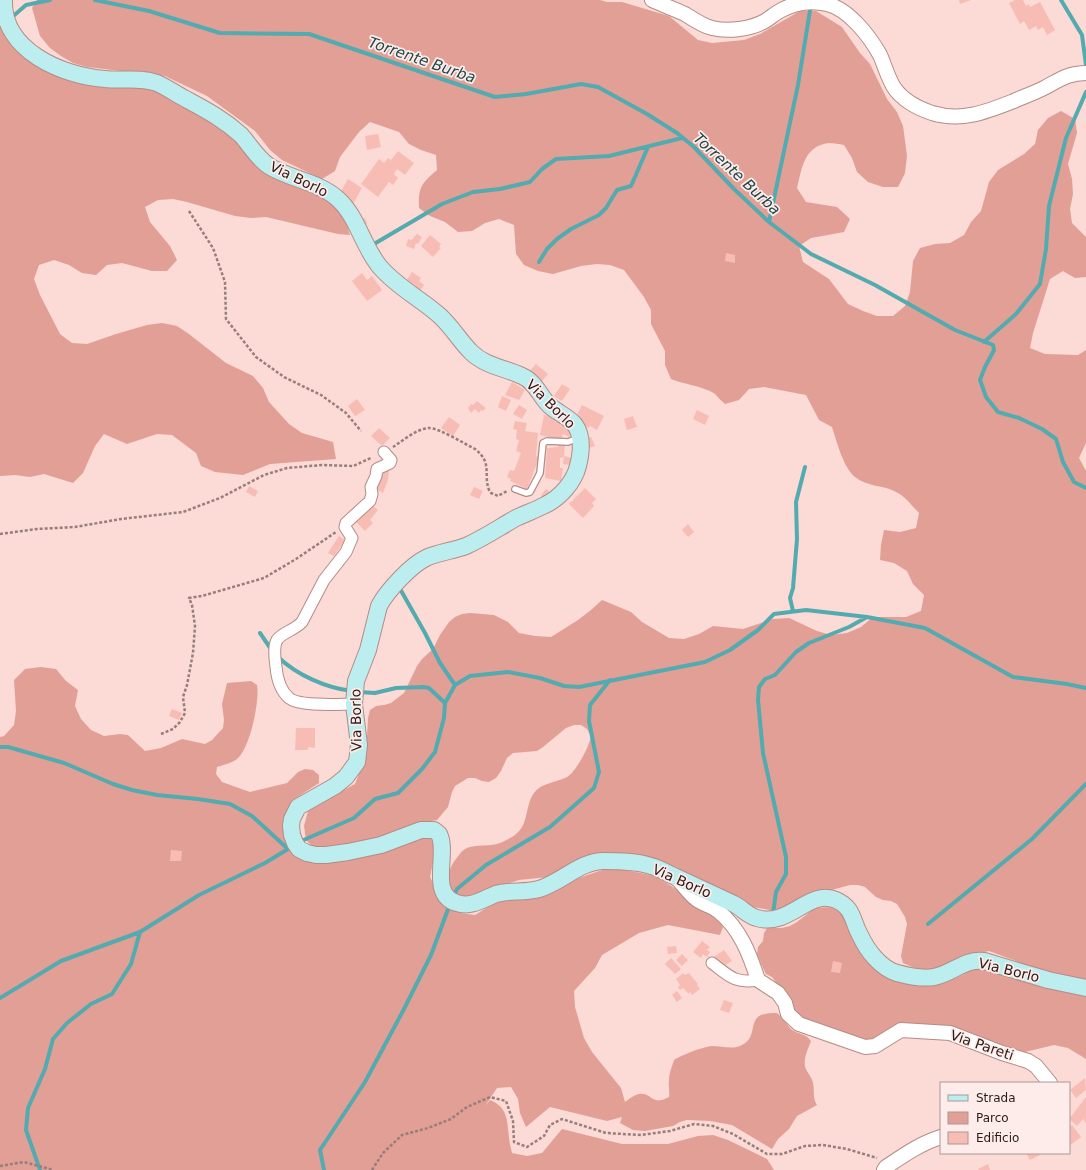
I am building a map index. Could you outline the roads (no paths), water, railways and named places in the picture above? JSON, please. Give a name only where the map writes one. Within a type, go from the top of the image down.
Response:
[{"type":"main road","name":"Via Borlo","points":[[4,0],[6,21],[18,40],[29,52],[70,73],[86,77],[141,80],[156,83],[222,119],[243,138],[269,166],[314,184],[329,192],[340,202],[352,218],[371,256],[392,280],[442,318],[470,351],[480,359],[490,365],[525,377],[553,409],[570,420],[576,426],[580,438],[580,457],[570,483],[552,501],[545,506],[520,516],[465,546],[426,558],[391,588],[379,606],[368,650],[356,681],[354,704],[359,745],[357,762],[346,777],[335,786],[298,806],[292,819],[291,826],[295,843],[299,849],[316,856],[348,852],[382,845],[421,830],[434,830],[439,834],[443,844],[440,876],[444,891],[448,898],[455,903],[463,905],[473,904],[498,894],[530,891],[540,888],[553,883],[578,868],[601,861],[651,865],[738,906],[757,918],[768,920],[786,915],[815,899],[830,898],[837,901],[850,912],[854,918],[859,934],[870,952],[887,969],[896,972],[913,976],[933,977],[950,972],[977,960],[1048,980],[1086,988]]},
{"type":"street","points":[[652,0],[683,13],[711,28],[732,29],[745,28],[765,21],[778,12],[794,5],[809,1],[828,4],[840,10],[857,23],[880,55],[894,88],[901,96],[922,110],[939,115],[958,117],[986,112],[1044,88],[1066,76],[1075,73],[1086,73]]},
{"type":"street","points":[[354,704],[316,704],[295,701],[290,698],[283,690],[279,680],[275,659],[275,643],[283,635],[298,627],[302,622],[324,580],[346,552],[352,538],[345,527],[348,520],[370,501],[372,494],[371,487],[376,476],[377,469],[390,463],[390,458],[384,452]]},
{"type":"street","points":[[676,878],[698,901],[717,910],[729,921],[745,945],[758,980],[748,982],[737,981],[712,963]]},
{"type":"street","name":"Via Pareti","points":[[758,980],[778,993],[785,1003],[788,1014],[799,1024],[865,1047],[875,1046],[901,1030],[950,1033],[1002,1053],[1028,1061],[1036,1066],[1049,1082]]},
{"type":"street","points":[[885,1168],[910,1151],[931,1140],[940,1137]]},
{"type":"lane","points":[[515,489],[526,493],[530,492],[540,474],[543,443],[547,441],[568,442],[580,438]]},
{"type":"waterway","name":"Torrente Burba","points":[[11,18],[26,5],[50,0]]},
{"type":"waterway","name":"Torrente Burba","points":[[95,0],[149,11],[220,33],[309,34],[495,97],[526,94],[581,84],[598,87],[647,114],[677,133],[694,147],[734,189],[769,222],[811,254],[875,285],[955,330],[993,345],[994,350],[980,380],[986,397],[998,412],[1019,418],[1042,429],[1056,439],[1063,462],[1074,482],[1086,488]]},
{"type":"waterway","points":[[1061,0],[1082,35],[1086,65]]},
{"type":"waterway","points":[[769,222],[798,85],[811,4]]},
{"type":"waterway","points":[[984,342],[1016,314],[1040,284],[1046,249],[1049,206],[1066,138],[1086,92]]},
{"type":"waterway","points":[[374,244],[442,204],[473,192],[500,189],[530,182],[542,169],[556,159],[609,156],[682,138]]},
{"type":"waterway","points":[[539,262],[547,249],[557,239],[571,229],[599,215],[606,208],[617,190],[631,186],[648,147]]},
{"type":"waterway","points":[[793,611],[790,598],[793,588],[797,539],[796,502],[805,467]]},
{"type":"waterway","points":[[399,587],[440,663],[455,685]]},
{"type":"waterway","points":[[299,842],[354,818],[375,799],[398,793],[422,769],[435,752],[444,718],[445,703],[455,685],[470,676],[508,672],[540,678],[564,686],[579,687],[705,662],[730,650],[758,630],[774,614],[806,610],[867,617],[925,628],[1013,677],[1086,688]]},
{"type":"waterway","points":[[773,914],[776,892],[786,874],[786,857],[763,753],[758,700],[759,687],[765,679],[775,675],[796,652],[809,643],[849,627],[867,617]]},
{"type":"waterway","points":[[260,633],[273,652]]},
{"type":"waterway","points":[[278,657],[286,664],[312,680],[332,687],[352,691]]},
{"type":"waterway","points":[[453,898],[457,889],[486,865],[550,827],[594,788],[599,772],[589,721],[590,705],[610,680]]},
{"type":"waterway","points":[[359,692],[375,693],[396,688],[424,687],[429,688],[445,703]]},
{"type":"waterway","points":[[0,747],[8,747],[64,763],[113,784],[132,790],[157,795],[230,804],[252,816],[288,849]]},
{"type":"waterway","points":[[928,924],[1032,839],[1086,784]]},
{"type":"waterway","points":[[0,998],[61,961],[140,932],[199,895],[265,863],[293,846]]},
{"type":"waterway","points":[[324,1170],[320,1150],[365,1082],[404,1009],[431,955],[450,904]]},
{"type":"waterway","points":[[40,1170],[26,1130],[28,1108],[45,1069],[53,1039],[67,1023],[91,1004],[112,994],[131,964],[140,932]]}]
